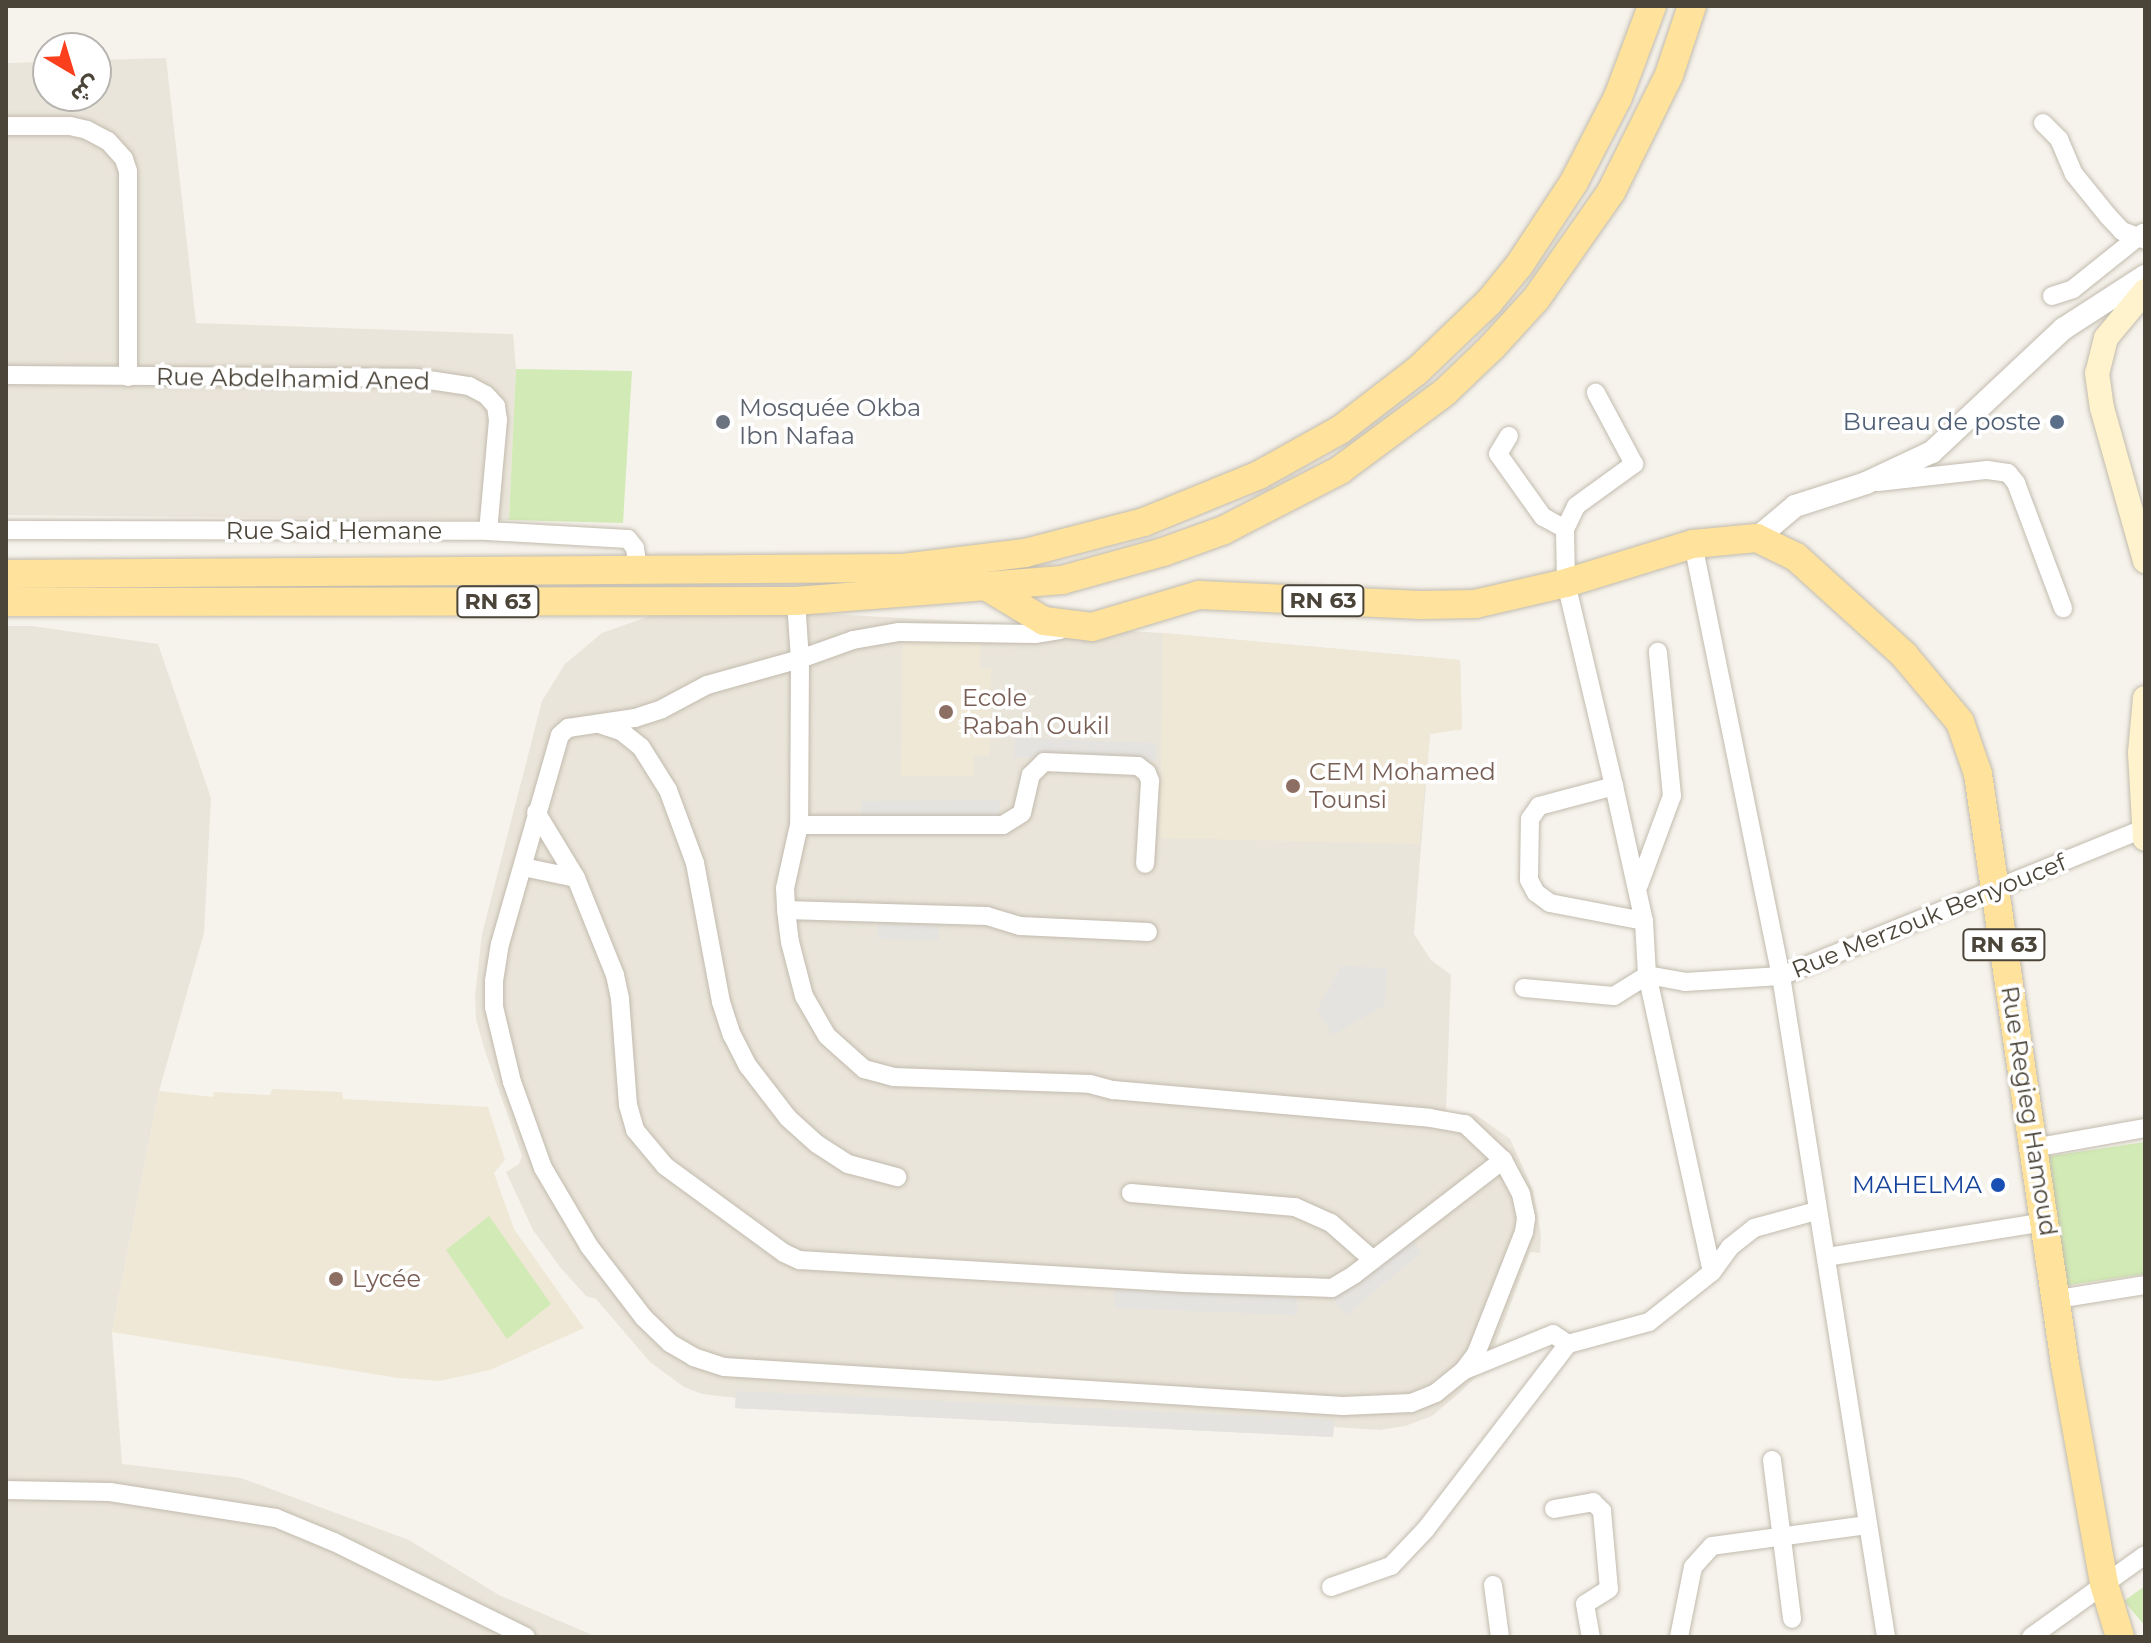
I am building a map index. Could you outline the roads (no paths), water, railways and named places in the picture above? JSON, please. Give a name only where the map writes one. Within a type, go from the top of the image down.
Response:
[{"type":"main road","points":[[6,574],[951,565],[1065,545],[1183,508],[1296,456],[1379,402],[1489,302],[1549,222],[1618,97],[1652,6]]},
{"type":"main road","points":[[989,589],[1062,580],[1163,552],[1224,530],[1283,502],[1351,462],[1445,392],[1536,299],[1604,203],[1642,135],[1669,75],[1692,6]]},
{"type":"main road","points":[[2145,291],[2106,338],[2097,373],[2105,422],[2145,561]]},
{"type":"main road","name":"RN 63","points":[[1083,627],[1099,626],[1199,595],[1421,605],[1475,604],[1566,583],[1693,544],[1757,538]]},
{"type":"main road","name":"Rue Regieg Hamoud","points":[[1757,538],[1796,557],[1904,655],[1960,722],[1978,774],[2058,1299],[2065,1364],[2104,1584],[2120,1637]]},
{"type":"main road","points":[[951,565],[1044,621],[1083,627]]},
{"type":"main road","points":[[1062,580],[1061,611],[1083,627]]},
{"type":"main road","name":"RN 63","points":[[6,602],[796,601],[989,589]]},
{"type":"main road","points":[[2144,832],[2140,753],[2145,698]]},
{"type":"street","points":[[2043,123],[2059,139],[2074,174],[2108,216],[2122,231],[2142,236]]},
{"type":"street","points":[[6,126],[70,126],[87,130],[108,141],[124,159],[128,171],[128,377]]},
{"type":"street","points":[[2052,296],[2073,289],[2142,236]]},
{"type":"street","points":[[1757,538],[1795,506],[1866,483],[1932,452],[2063,329],[2145,276]]},
{"type":"street","name":"Rue Abdelhamid Aned","points":[[6,375],[416,378],[469,386],[486,395],[496,406],[498,420],[488,531]]},
{"type":"street","points":[[1596,393],[1634,464],[1576,506],[1565,529],[1566,583],[1639,885],[1647,975],[1712,1272]]},
{"type":"street","points":[[1509,436],[1498,454],[1543,517],[1565,529]]},
{"type":"street","points":[[1866,483],[1987,470],[2008,473],[2016,483],[2063,608]]},
{"type":"street","name":"Rue Said Hemane","points":[[6,530],[488,531],[628,539],[635,548],[638,570]]},
{"type":"street","points":[[1693,544],[1781,976],[1886,1637]]},
{"type":"street","points":[[796,601],[800,659],[799,825],[785,888],[786,910],[795,969],[814,1017],[845,1055],[864,1069],[893,1077],[1090,1084],[1113,1090],[1448,1120],[1476,1131],[1503,1160],[1521,1194],[1526,1218],[1524,1232],[1486,1335],[1463,1371]]},
{"type":"street","points":[[1083,627],[1035,634],[899,632],[853,640],[800,659],[707,685],[662,709],[635,718],[568,728],[560,735],[500,944],[494,981],[494,1007],[512,1082],[543,1168],[589,1246],[644,1318],[670,1343],[694,1357],[724,1367],[753,1370],[1343,1406],[1411,1403],[1436,1393],[1463,1371],[1553,1334],[1568,1344]]},
{"type":"street","points":[[1639,885],[1672,796],[1658,652]]},
{"type":"street","points":[[600,724],[621,731],[641,747],[668,790],[695,863],[721,1002],[732,1035],[748,1066],[788,1118],[817,1144],[848,1164],[897,1177]]},
{"type":"street","points":[[799,825],[1003,825],[1022,813],[1031,775],[1044,762],[1138,766],[1150,781],[1145,864]]},
{"type":"street","points":[[1614,786],[1539,806],[1530,819],[1529,880],[1536,893],[1550,903],[1644,921]]},
{"type":"street","points":[[536,812],[576,878],[615,975],[620,999],[628,1105],[635,1130],[665,1166],[784,1253],[819,1264],[1332,1288],[1503,1160]]},
{"type":"street","name":"Rue Merzouk Benyoucef","points":[[1647,975],[1685,982],[1781,976],[2144,832]]},
{"type":"street","points":[[523,867],[576,878]]},
{"type":"street","points":[[786,910],[987,916],[1020,926],[1148,932]]},
{"type":"street","points":[[1524,988],[1614,996],[1647,975]]},
{"type":"street","points":[[2033,1148],[2145,1128]]},
{"type":"street","points":[[1131,1193],[1295,1207],[1331,1223],[1373,1260]]},
{"type":"street","points":[[1331,1587],[1391,1566],[1426,1529],[1568,1344],[1649,1322],[1712,1272],[1730,1247],[1754,1228],[1816,1211]]},
{"type":"street","points":[[1827,1257],[2046,1222]]},
{"type":"street","points":[[2058,1299],[2145,1285]]},
{"type":"street","points":[[1772,1460],[1792,1619]]},
{"type":"street","points":[[6,1490],[110,1492],[276,1518],[334,1542],[526,1637]]},
{"type":"street","points":[[1554,1509],[1593,1502],[1602,1511],[1609,1589],[1585,1604],[1591,1637]]},
{"type":"street","points":[[1679,1637],[1693,1567],[1700,1555],[1726,1542],[1784,1538],[1868,1525]]},
{"type":"street","points":[[2031,1637],[2145,1555]]},
{"type":"street","points":[[1493,1585],[1500,1637]]},
{"type":"place","name":"Mosquée Okba Ibn Nafaa","points":[[723,422]]},
{"type":"place","name":"Bureau de poste","points":[[2057,422]]},
{"type":"place","name":"Ecole Rabah Oukil","points":[[946,712]]},
{"type":"place","name":"CEM Mohamed Tounsi","points":[[1293,786]]},
{"type":"place","name":"MAHELMA","points":[[1998,1185]]},
{"type":"place","name":"Lycée","points":[[336,1279]]}]
